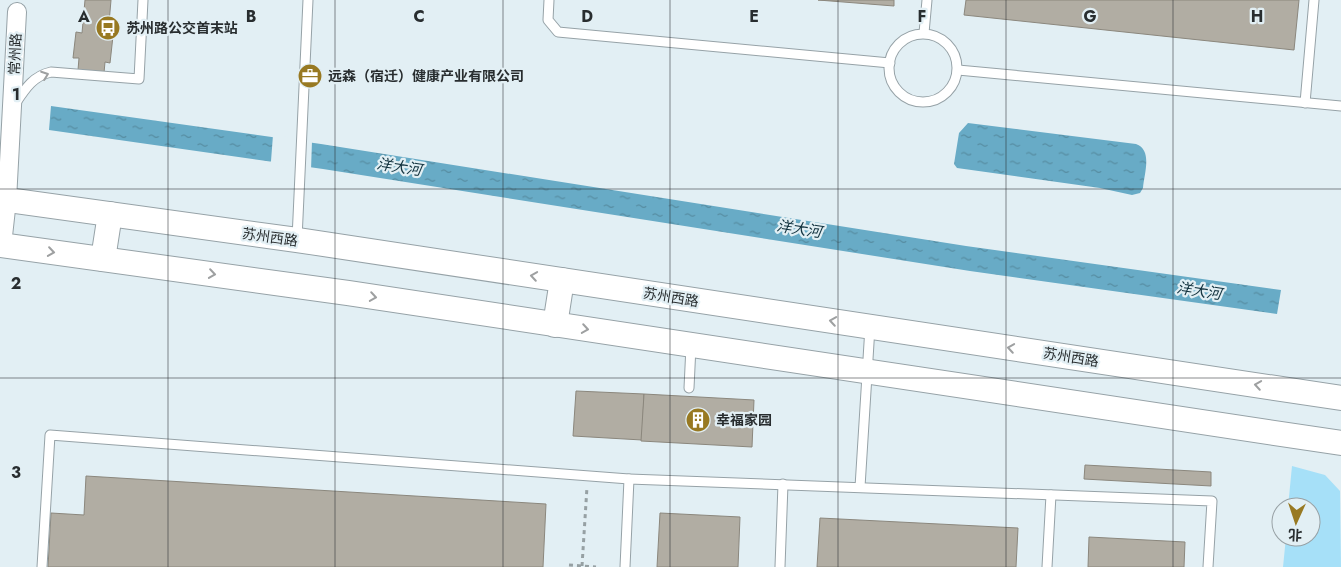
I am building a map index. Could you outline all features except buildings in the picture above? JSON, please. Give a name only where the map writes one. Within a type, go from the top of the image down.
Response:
[{"type":"main road","name":"苏州西路","points":[[3,200],[297,240],[1341,398]]},
{"type":"main road","points":[[103,259],[110,214]]},
{"type":"main road","points":[[1,245],[348,293],[1341,443]]},
{"type":"main road","points":[[554,325],[562,280]]},
{"type":"main road","points":[[1296,391],[1341,384]]},
{"type":"main road","points":[[1315,439],[1341,457]]},
{"type":"street","name":"常州路","points":[[1,245],[18,9]]},
{"type":"lane","points":[[12,108],[28,84],[43,74],[51,72],[139,80],[142,0]]},
{"type":"lane","points":[[297,240],[308,0]]},
{"type":"lane","points":[[549,0],[548,20],[558,32],[890,63]]},
{"type":"lane","points":[[924,33],[927,0]]},
{"type":"lane","points":[[1305,103],[1314,0]]},
{"type":"lane","points":[[924,33],[944,41],[952,49],[957,59],[958,70],[955,81],[949,91],[940,98],[929,102],[917,102],[906,98],[897,91],[891,81],[888,69],[890,58],[895,48],[903,40],[913,35],[924,33]]},
{"type":"lane","points":[[958,70],[1341,106]]},
{"type":"lane","points":[[860,487],[870,327]]},
{"type":"lane","points":[[689,388],[691,346]]},
{"type":"lane","points":[[42,567],[50,435],[629,479],[1212,501],[1208,567]]},
{"type":"lane","points":[[625,567],[629,479]]},
{"type":"lane","points":[[780,567],[783,484]]},
{"type":"lane","points":[[1047,567],[1051,495]]},
{"type":"path","points":[[582,566],[588,476]]},
{"type":"path","points":[[569,565],[596,567]]},
{"type":"shaded area","points":[[1292,466],[1325,475],[1340,491],[1341,567],[1283,567],[1285,547],[1321,547],[1321,497],[1289,497]]},
{"type":"water","name":"洋大河","points":[[51,106],[321,144],[966,246],[1281,290],[1277,314],[970,271],[323,169],[49,130]]},
{"type":"water","points":[[968,123],[1136,144],[1141,147],[1146,157],[1143,188],[1140,193],[1132,195],[1100,188],[957,168],[954,164],[959,133]]},
{"type":"pier","points":[[273,135],[312,141],[311,170],[270,164]]},
{"type":"place","name":"苏州路公交首末站","points":[[108,28]]},
{"type":"place","name":"远森（宿迁）健康产业有限公司","points":[[310,76]]},
{"type":"place","name":"幸福家园","points":[[698,420]]}]
